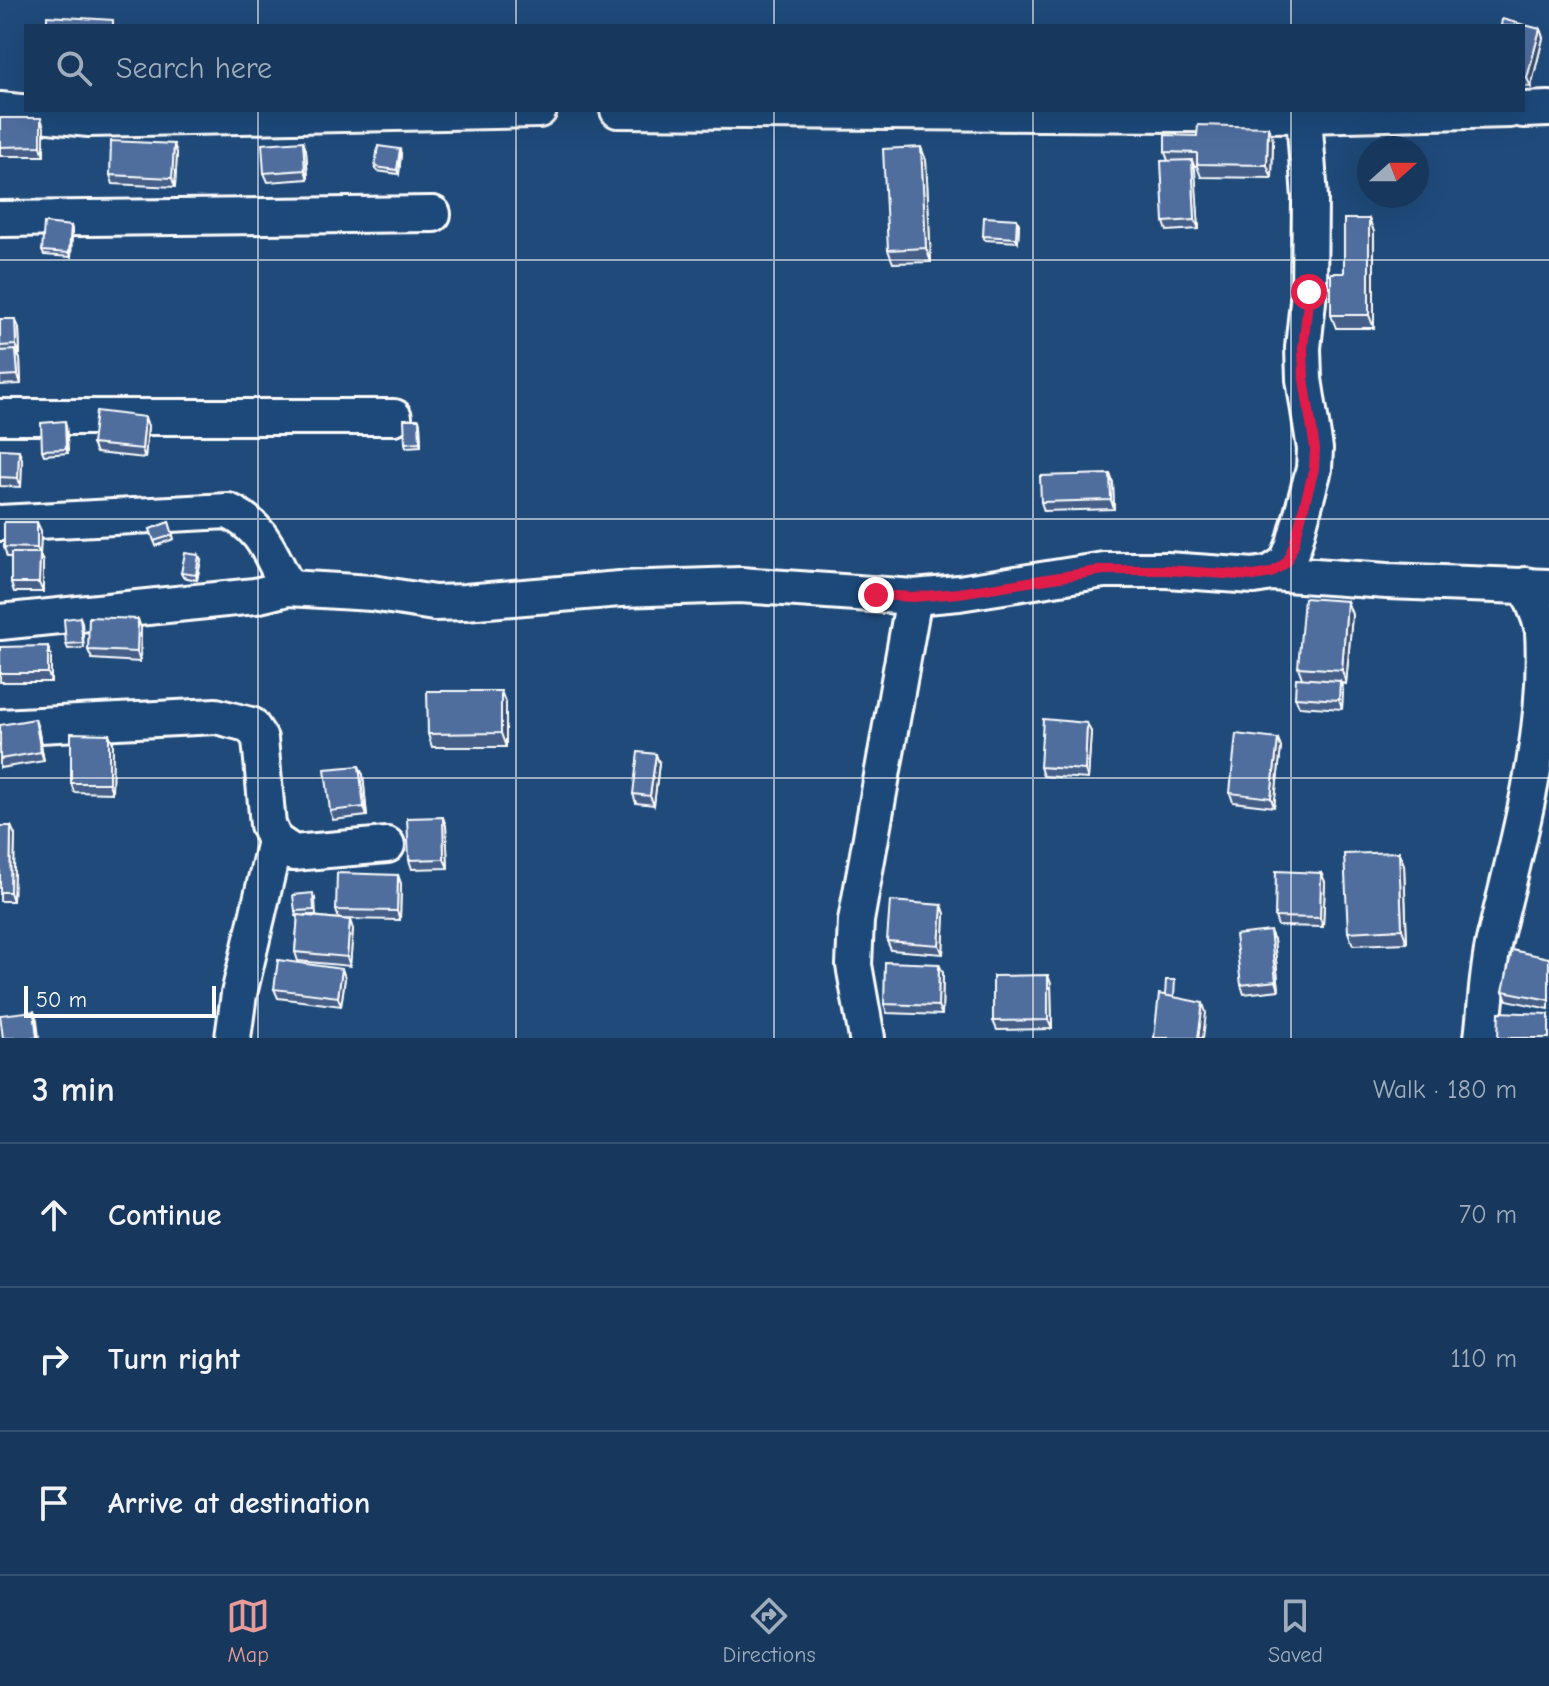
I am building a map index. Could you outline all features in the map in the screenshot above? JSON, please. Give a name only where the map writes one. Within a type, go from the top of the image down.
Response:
[{"type":"street","points":[[1,107],[24,110]]},
{"type":"street","points":[[1525,110],[1549,109]]},
{"type":"street","points":[[38,112],[89,119],[439,112]]},
{"type":"street","points":[[892,112],[1304,115],[1428,112]]},
{"type":"street","points":[[1271,573],[1287,562],[1291,553],[1314,469],[1315,449],[1304,379],[1303,348],[1309,292],[1310,198],[1304,115]]},
{"type":"street","points":[[0,219],[433,214]]},
{"type":"street","points":[[0,417],[394,417]]},
{"type":"street","points":[[0,523],[228,511],[245,519],[258,531],[288,588]]},
{"type":"street","points":[[0,622],[255,596],[288,588],[372,593],[434,603],[685,585],[740,585],[914,597],[1104,570],[1167,570],[1254,576],[1271,573],[1538,586],[1548,668],[1548,729],[1534,804],[1493,945],[1482,1038]]},
{"type":"street","points":[[867,1038],[854,965],[856,921],[914,597]]},
{"type":"street","points":[[0,727],[216,716],[251,725],[260,739],[268,825],[275,841],[293,853],[387,845]]},
{"type":"street","points":[[233,1038],[239,994],[275,841]]},
{"type":"building","points":[[47,16],[113,20],[113,24],[47,24]]},
{"type":"building","points":[[1502,19],[1521,24],[1501,24]]},
{"type":"building","points":[[1525,25],[1540,29],[1525,78]]},
{"type":"building","points":[[0,118],[41,118],[41,146],[0,147]]},
{"type":"building","points":[[1198,125],[1268,127],[1267,165],[1197,164],[1197,153],[1165,152],[1165,135],[1197,136]]},
{"type":"building","points":[[111,141],[174,144],[172,178],[110,175]]},
{"type":"building","points":[[303,141],[305,170],[264,173],[262,144]]},
{"type":"building","points":[[378,146],[400,149],[397,170],[375,167]]},
{"type":"building","points":[[921,147],[926,248],[888,250],[883,149]]},
{"type":"building","points":[[1192,160],[1195,220],[1164,222],[1161,161]]},
{"type":"building","points":[[984,217],[1017,219],[1016,238],[983,236]]},
{"type":"building","points":[[1344,219],[1369,219],[1369,315],[1331,315],[1331,273],[1344,273]]},
{"type":"building","points":[[44,223],[71,226],[69,253],[42,251]]},
{"type":"building","points":[[0,319],[15,319],[16,345],[0,346]]},
{"type":"building","points":[[16,350],[18,375],[0,376],[0,351]]},
{"type":"building","points":[[96,411],[145,417],[142,449],[92,444]]},
{"type":"building","points":[[404,419],[419,419],[420,442],[405,443]]},
{"type":"building","points":[[65,421],[66,449],[42,450],[41,423]]},
{"type":"building","points":[[0,449],[19,450],[18,478],[0,477]]},
{"type":"building","points":[[1110,474],[1111,500],[1041,502],[1040,476]]},
{"type":"building","points":[[4,522],[37,522],[37,548],[4,547]]},
{"type":"building","points":[[169,522],[173,535],[154,541],[150,529]]},
{"type":"building","points":[[11,553],[40,553],[39,583],[11,583]]},
{"type":"building","points":[[185,553],[199,555],[196,575],[181,573]]},
{"type":"building","points":[[1304,598],[1347,601],[1342,670],[1298,667]]},
{"type":"building","points":[[80,617],[83,643],[66,644],[64,619]]},
{"type":"building","points":[[89,617],[138,619],[137,652],[88,650]]},
{"type":"building","points":[[48,646],[48,673],[0,673],[0,647]]},
{"type":"building","points":[[1296,678],[1340,681],[1339,700],[1295,697]]},
{"type":"building","points":[[427,691],[501,691],[501,733],[428,734]]},
{"type":"building","points":[[35,719],[41,752],[0,759],[0,725]]},
{"type":"building","points":[[1043,719],[1087,723],[1085,770],[1040,767]]},
{"type":"building","points":[[71,733],[109,734],[109,783],[71,783]]},
{"type":"building","points":[[1236,734],[1278,739],[1271,798],[1230,793]]},
{"type":"building","points":[[638,752],[656,754],[650,796],[633,794]]},
{"type":"building","points":[[359,766],[364,807],[330,811],[325,769]]},
{"type":"building","points":[[443,817],[444,859],[409,860],[407,818]]},
{"type":"building","points":[[0,826],[11,826],[10,892],[0,892]]},
{"type":"building","points":[[1399,852],[1402,929],[1348,932],[1344,854]]},
{"type":"building","points":[[1276,871],[1321,873],[1320,918],[1275,917]]},
{"type":"building","points":[[337,873],[398,875],[397,911],[336,910]]},
{"type":"building","points":[[313,893],[314,910],[295,911],[293,895]]},
{"type":"building","points":[[890,901],[942,905],[939,945],[887,941]]},
{"type":"building","points":[[298,915],[350,920],[347,957],[295,952]]},
{"type":"building","points":[[1270,931],[1276,981],[1241,985],[1235,935]]},
{"type":"building","points":[[1512,950],[1549,958],[1549,1000],[1503,991]]},
{"type":"building","points":[[278,960],[342,969],[338,997],[274,989]]},
{"type":"building","points":[[885,962],[939,964],[938,1006],[884,1004]]},
{"type":"building","points":[[1048,975],[1048,1020],[993,1021],[993,976]]},
{"type":"building","points":[[1166,980],[1175,980],[1174,997],[1165,996]]},
{"type":"building","points":[[1159,994],[1203,1003],[1198,1038],[1154,1038]]},
{"type":"building","points":[[34,1011],[37,1038],[3,1038],[0,1015]]},
{"type":"building","points":[[1499,1012],[1549,1014],[1549,1038],[1498,1038]]},
{"type":"route","points":[[876,595],[914,597],[959,593],[1104,570],[1167,570],[1254,576],[1271,573],[1287,562],[1314,469],[1315,449],[1304,379],[1303,348],[1309,292]]}]
